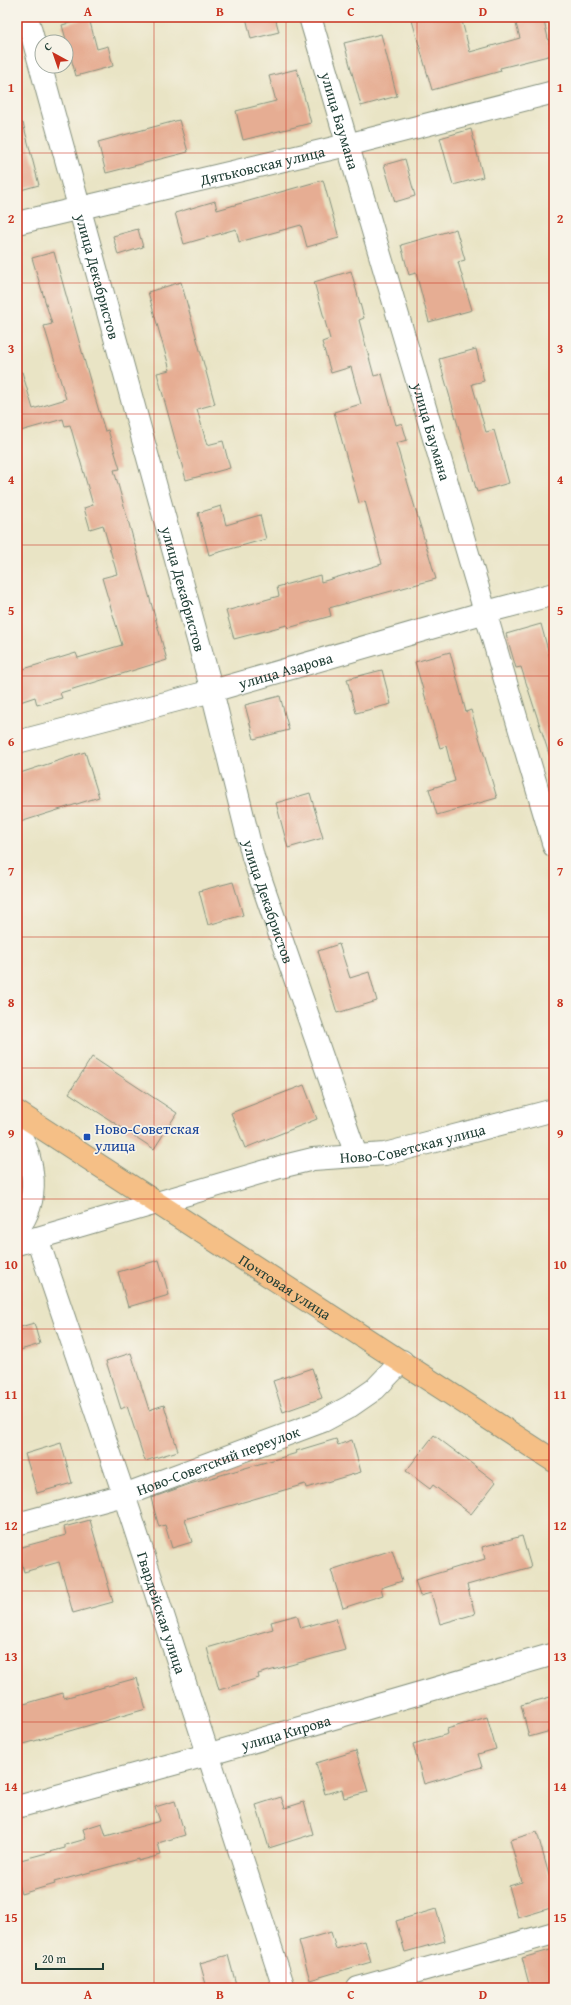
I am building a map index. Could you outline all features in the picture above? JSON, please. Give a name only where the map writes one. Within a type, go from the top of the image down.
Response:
[{"type":"main road","name":"Почтовая улица","points":[[17,1112],[554,1461]]},
{"type":"street","name":"улица Декабристов","points":[[27,17],[212,691],[253,857],[356,1155]]},
{"type":"street","name":"улица Баумана","points":[[310,17],[554,846]]},
{"type":"street","name":"Дятьковская улица","points":[[17,223],[347,145],[554,92]]},
{"type":"street","name":"улица Азарова","points":[[17,742],[212,691],[486,612],[554,594]]},
{"type":"street","name":"Ново-Советская улица","points":[[27,1241],[313,1159],[385,1154],[554,1110]]},
{"type":"street","points":[[17,1128],[32,1170],[33,1187],[31,1204],[24,1220],[17,1230]]},
{"type":"street","name":"Гвардейская улица","points":[[27,1241],[124,1495],[210,1754],[284,1988]]},
{"type":"street","name":"Ново-Советский переулок","points":[[17,1524],[124,1495],[323,1421],[349,1407],[375,1389],[402,1361]]},
{"type":"street","name":"улица Кирова","points":[[17,1807],[210,1754],[554,1654]]},
{"type":"street","points":[[358,1988],[554,1933]]},
{"type":"building","points":[[246,17],[275,17],[279,32],[251,39]]},
{"type":"building","points":[[411,17],[461,17],[470,52],[520,38],[516,24],[543,17],[552,55],[500,68],[501,71],[432,90]]},
{"type":"building","points":[[89,18],[97,49],[108,46],[113,66],[76,76],[74,69],[74,34],[64,34],[62,25]]},
{"type":"building","points":[[381,34],[397,96],[361,106],[344,43]]},
{"type":"building","points":[[297,69],[311,123],[243,140],[236,111],[276,101],[269,76]]},
{"type":"building","points":[[179,120],[188,152],[106,173],[98,142]]},
{"type":"building","points":[[23,123],[39,185],[17,191],[17,124]]},
{"type":"building","points":[[471,129],[483,177],[453,185],[440,138]]},
{"type":"building","points":[[405,159],[415,196],[395,202],[384,165]]},
{"type":"building","points":[[323,180],[339,238],[307,247],[301,225],[239,242],[236,229],[184,244],[175,213],[215,201],[217,210]]},
{"type":"building","points":[[138,229],[143,247],[118,255],[113,236]]},
{"type":"building","points":[[456,229],[465,260],[458,262],[472,310],[429,322],[416,273],[409,275],[401,245]]},
{"type":"building","points":[[54,252],[105,431],[108,430],[120,469],[114,470],[167,660],[60,693],[62,698],[37,705],[35,697],[17,703],[17,671],[76,653],[78,658],[122,645],[102,578],[117,574],[103,525],[90,529],[84,508],[93,505],[70,425],[65,426],[63,419],[17,432],[17,372],[22,372],[33,409],[66,399],[44,326],[52,324],[32,258]]},
{"type":"building","points":[[351,271],[364,318],[359,320],[374,376],[382,374],[396,425],[402,423],[407,440],[396,443],[436,579],[329,608],[331,616],[288,628],[287,625],[234,639],[226,611],[279,596],[277,587],[320,575],[321,582],[382,564],[365,501],[359,503],[334,412],[361,404],[351,367],[331,373],[322,342],[330,339],[314,282]]},
{"type":"building","points":[[181,282],[215,404],[197,409],[207,445],[223,441],[230,468],[186,480],[157,373],[170,370],[148,292]]},
{"type":"building","points":[[476,349],[484,381],[472,384],[486,432],[494,430],[509,483],[477,492],[439,359]]},
{"type":"building","points":[[221,506],[226,525],[260,515],[266,539],[209,555],[198,513]]},
{"type":"building","points":[[541,624],[554,673],[554,756],[550,757],[521,667],[516,668],[506,634]]},
{"type":"building","points":[[450,652],[466,712],[471,710],[497,798],[437,815],[429,789],[455,781],[446,746],[440,748],[415,662]]},
{"type":"building","points":[[382,670],[391,704],[356,713],[347,679]]},
{"type":"building","points":[[280,696],[289,730],[254,739],[245,705]]},
{"type":"building","points":[[85,752],[99,797],[17,823],[17,774]]},
{"type":"building","points":[[310,793],[323,838],[288,848],[276,803]]},
{"type":"building","points":[[233,882],[243,915],[208,925],[199,891]]},
{"type":"building","points":[[339,944],[350,978],[369,972],[377,1001],[337,1013],[318,951]]},
{"type":"building","points":[[92,1057],[177,1113],[154,1149],[69,1093]]},
{"type":"building","points":[[304,1085],[317,1119],[245,1148],[231,1113]]},
{"type":"building","points":[[159,1260],[169,1295],[128,1307],[118,1272]]},
{"type":"building","points":[[34,1323],[40,1344],[17,1351],[17,1328]]},
{"type":"building","points":[[131,1353],[149,1410],[164,1405],[178,1451],[145,1461],[127,1406],[121,1409],[106,1361]]},
{"type":"building","points":[[312,1368],[322,1398],[283,1412],[273,1381]]},
{"type":"building","points":[[434,1435],[496,1482],[471,1514],[433,1485],[430,1489],[406,1471]]},
{"type":"building","points":[[336,1439],[338,1445],[352,1440],[361,1472],[306,1488],[305,1484],[185,1519],[192,1542],[172,1548],[165,1525],[159,1527],[151,1498],[190,1484],[297,1453],[296,1451]]},
{"type":"building","points":[[61,1443],[72,1483],[37,1493],[25,1454]]},
{"type":"building","points":[[90,1520],[113,1602],[73,1613],[59,1562],[24,1572],[18,1548],[66,1535],[64,1527]]},
{"type":"building","points":[[522,1536],[531,1567],[467,1585],[475,1614],[440,1624],[431,1593],[420,1596],[415,1580],[485,1559],[482,1547]]},
{"type":"building","points":[[392,1550],[402,1581],[381,1588],[383,1595],[343,1608],[331,1570]]},
{"type":"building","points":[[297,1615],[301,1628],[336,1618],[345,1650],[258,1674],[259,1678],[219,1690],[207,1648],[273,1629],[271,1622]]},
{"type":"building","points":[[137,1678],[146,1709],[17,1746],[17,1706],[63,1693],[64,1698]]},
{"type":"building","points":[[554,1696],[554,1730],[529,1737],[521,1705]]},
{"type":"building","points":[[487,1717],[496,1749],[478,1754],[482,1767],[424,1784],[413,1744],[448,1734],[447,1729]]},
{"type":"building","points":[[356,1751],[368,1792],[344,1798],[342,1789],[325,1794],[316,1763]]},
{"type":"building","points":[[281,1797],[285,1808],[304,1802],[313,1834],[269,1848],[256,1805]]},
{"type":"building","points":[[175,1801],[185,1835],[158,1843],[161,1855],[138,1861],[138,1859],[54,1882],[55,1884],[21,1894],[17,1880],[17,1861],[65,1848],[65,1845],[86,1839],[83,1829],[102,1823],[106,1836],[160,1821],[155,1807]]},
{"type":"building","points":[[537,1832],[554,1893],[554,1907],[518,1918],[509,1886],[522,1882],[510,1840]]},
{"type":"building","points":[[436,1909],[445,1941],[405,1952],[396,1921]]},
{"type":"building","points":[[331,1932],[336,1949],[365,1941],[371,1962],[310,1980],[299,1941]]},
{"type":"building","points":[[554,1949],[554,1983],[530,1988],[522,1958]]},
{"type":"building","points":[[228,1955],[237,1988],[207,1988],[200,1963]]},
{"type":"place","name":"Ново-Советская улица","points":[[87,1137]]}]
